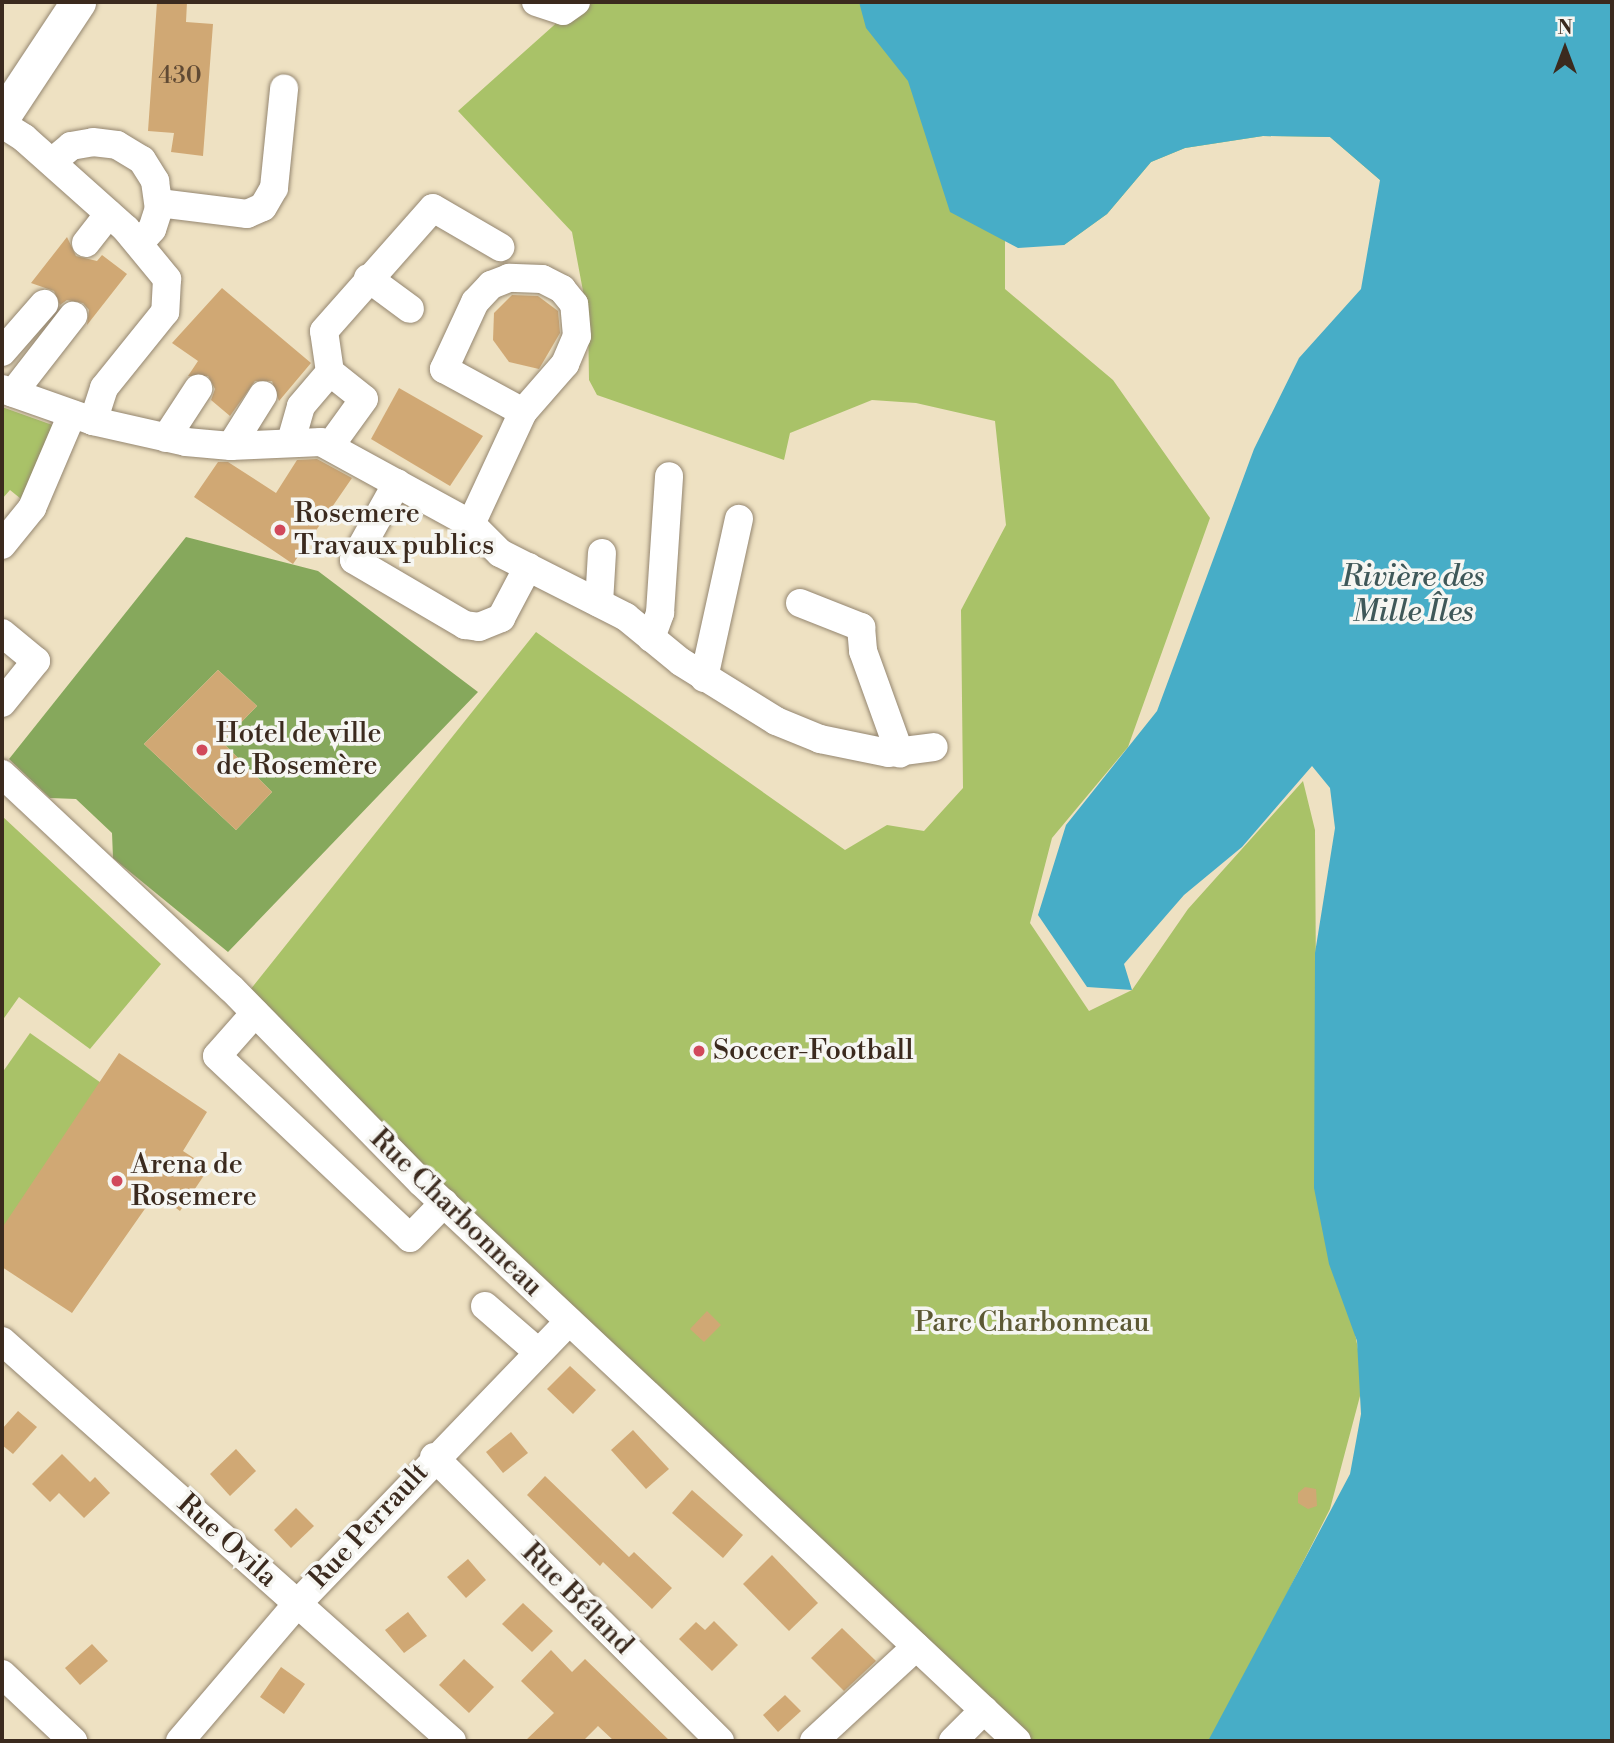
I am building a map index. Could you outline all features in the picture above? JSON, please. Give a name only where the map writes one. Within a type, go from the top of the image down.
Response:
[{"type":"main road","points":[[2,117],[78,2]]},
{"type":"street","points":[[159,203],[247,214],[263,207],[274,188],[284,89]]},
{"type":"street","points":[[2,124],[51,162],[140,243],[167,279],[168,307],[82,418],[32,508],[2,545]]},
{"type":"street","points":[[51,162],[79,143],[109,143],[126,149],[151,173],[159,203],[156,222],[140,243]]},
{"type":"street","points":[[330,446],[364,399],[330,372],[324,331],[368,278],[433,208],[500,247]]},
{"type":"street","points":[[86,243],[109,214]]},
{"type":"street","points":[[368,278],[410,309]]},
{"type":"street","points":[[471,524],[523,412],[565,364],[578,323],[574,303],[562,289],[542,279],[509,278],[491,285],[475,302],[443,369],[523,412]]},
{"type":"street","points":[[2,352],[44,304]]},
{"type":"street","points":[[73,316],[7,391],[82,418],[166,438],[231,446],[291,441],[330,446],[471,524],[500,553],[599,603],[704,678],[804,733],[900,754],[934,747]]},
{"type":"street","points":[[291,441],[301,406],[330,372]]},
{"type":"street","points":[[166,438],[198,389]]},
{"type":"street","points":[[231,446],[263,395]]},
{"type":"street","points":[[651,638],[660,613],[669,476]]},
{"type":"street","points":[[397,483],[354,560],[465,625],[479,627],[501,618],[528,567]]},
{"type":"street","points":[[704,678],[727,593],[739,519]]},
{"type":"street","points":[[599,603],[602,553]]},
{"type":"street","points":[[800,603],[861,627],[863,651],[900,754]]},
{"type":"street","points":[[2,633],[36,661],[2,703]]},
{"type":"street","name":"Rue Charbonneau","points":[[2,774],[255,1013],[444,1203],[1017,1741]]},
{"type":"street","points":[[255,1013],[217,1056],[410,1238],[444,1203]]},
{"type":"street","points":[[485,1306],[538,1352]]},
{"type":"street","name":"Rue Perrault","points":[[180,1741],[298,1603],[434,1457],[569,1321]]},
{"type":"street","name":"Rue Ovila","points":[[2,1341],[452,1741]]},
{"type":"street","name":"Rue Béland","points":[[434,1457],[720,1741]]},
{"type":"street","points":[[814,1741],[916,1647]]},
{"type":"street","points":[[2,1674],[73,1741]]},
{"type":"street","points":[[953,1741],[984,1710]]},
{"type":"green space","name":"Parc Charbonneau","points":[[580,2],[1451,2],[1380,180],[1330,137],[1263,136],[1185,148],[1151,162],[1107,214],[1064,245],[1005,241],[1005,289],[1113,380],[1210,518],[1128,747],[1052,838],[1030,923],[1089,1011],[1132,990],[1188,909],[1303,781],[1315,830],[1317,1132],[1364,1381],[1330,1509],[1212,1741],[1011,1741],[242,1000],[536,632],[845,850],[887,825],[924,831],[963,788],[961,610],[1006,525],[995,421],[916,403],[872,400],[790,433],[784,460],[597,395],[589,380],[588,318],[572,232],[458,111]]},
{"type":"green space","points":[[2,407],[58,427],[26,503],[10,490],[2,499]]},
{"type":"green space","points":[[186,537],[318,571],[478,692],[228,952],[113,858],[112,833],[76,799],[50,798],[9,759]],"holes":[[[218,670],[257,706],[222,742],[272,792],[236,830],[144,744]]]},
{"type":"green space","points":[[2,816],[161,964],[90,1049],[19,997],[2,1021]]},
{"type":"green space","points":[[30,1033],[114,1092],[2,1252],[2,1073]]},
{"type":"water","name":"Rivière des Mille Îles","points":[[859,2],[1612,2],[1612,1741],[1208,1741],[1350,1474],[1361,1414],[1357,1341],[1329,1264],[1314,1188],[1315,953],[1335,828],[1330,788],[1312,766],[1242,847],[1184,895],[1124,964],[1132,990],[1087,987],[1038,915],[1066,825],[1157,711],[1254,449],[1299,358],[1361,289],[1380,180],[1330,137],[1263,136],[1185,148],[1151,162],[1107,214],[1064,245],[1018,248],[950,212],[908,81],[866,28]]},
{"type":"building","points":[[157,2],[187,2],[186,22],[213,24],[203,156],[171,152],[174,133],[148,131]]},
{"type":"building","points":[[67,237],[76,256],[97,261],[102,255],[127,274],[87,325],[89,310],[83,303],[67,300],[60,305],[54,291],[31,283]]},
{"type":"building","points":[[222,288],[311,363],[279,401],[272,381],[255,381],[230,416],[211,400],[215,389],[208,376],[188,376],[198,361],[172,343]]},
{"type":"building","points":[[512,295],[538,296],[558,311],[560,333],[539,369],[509,362],[493,340],[494,313]]},
{"type":"building","points":[[399,388],[483,436],[450,486],[371,439]]},
{"type":"building","name":"Rosemere Travaux publics","points":[[317,459],[352,478],[293,564],[194,497],[218,462],[228,462],[276,493],[297,460]]},
{"type":"building","points":[[218,670],[257,706],[222,742],[272,792],[236,830],[144,744]]},
{"type":"building","name":"Arena de Rosemere","points":[[119,1053],[207,1112],[183,1151],[209,1168],[180,1211],[156,1193],[72,1313],[2,1267],[2,1228]]},
{"type":"building","points":[[707,1311],[721,1325],[704,1342],[690,1329]]},
{"type":"building","points":[[570,1366],[596,1390],[573,1414],[547,1389]]},
{"type":"building","points":[[18,1411],[37,1427],[13,1454],[2,1445],[2,1429]]},
{"type":"building","points":[[633,1430],[669,1469],[646,1489],[611,1450]]},
{"type":"building","points":[[511,1432],[528,1453],[503,1473],[486,1452]]},
{"type":"building","points":[[236,1449],[256,1471],[230,1496],[210,1474]]},
{"type":"building","points":[[62,1454],[90,1482],[95,1477],[110,1493],[84,1518],[59,1493],[50,1502],[32,1484]]},
{"type":"building","points":[[545,1476],[629,1557],[634,1552],[672,1588],[652,1609],[603,1562],[600,1566],[527,1495]]},
{"type":"building","points":[[1305,1487],[1316,1489],[1317,1506],[1308,1509],[1298,1503],[1298,1493]]},
{"type":"building","points":[[692,1490],[743,1535],[723,1558],[672,1513]]},
{"type":"building","points":[[296,1508],[314,1526],[291,1548],[274,1530]]},
{"type":"building","points":[[772,1555],[818,1603],[789,1631],[743,1584]]},
{"type":"building","points":[[468,1559],[486,1580],[466,1598],[447,1577]]},
{"type":"building","points":[[523,1603],[553,1631],[532,1652],[502,1624]]},
{"type":"building","points":[[408,1612],[427,1636],[404,1653],[385,1630]]},
{"type":"building","points":[[714,1621],[738,1645],[712,1671],[679,1639],[696,1622],[705,1630]]},
{"type":"building","points":[[842,1628],[876,1661],[844,1691],[811,1658]]},
{"type":"building","points":[[92,1644],[108,1661],[80,1685],[65,1668]]},
{"type":"building","points":[[551,1650],[572,1672],[585,1659],[670,1741],[614,1741],[598,1726],[583,1741],[525,1741],[554,1713],[521,1681]]},
{"type":"building","points":[[464,1659],[494,1687],[469,1713],[439,1685]]},
{"type":"building","points":[[281,1667],[305,1684],[284,1714],[260,1697]]},
{"type":"building","points":[[785,1695],[801,1711],[778,1732],[763,1715]]},
{"type":"place","name":"Rosemere Travaux publics","points":[[280,530]]},
{"type":"place","name":"Hotel de ville de Rosemère","points":[[202,750]]},
{"type":"place","name":"Soccer-Football","points":[[699,1051]]},
{"type":"place","name":"Arena de Rosemere","points":[[117,1181]]}]
